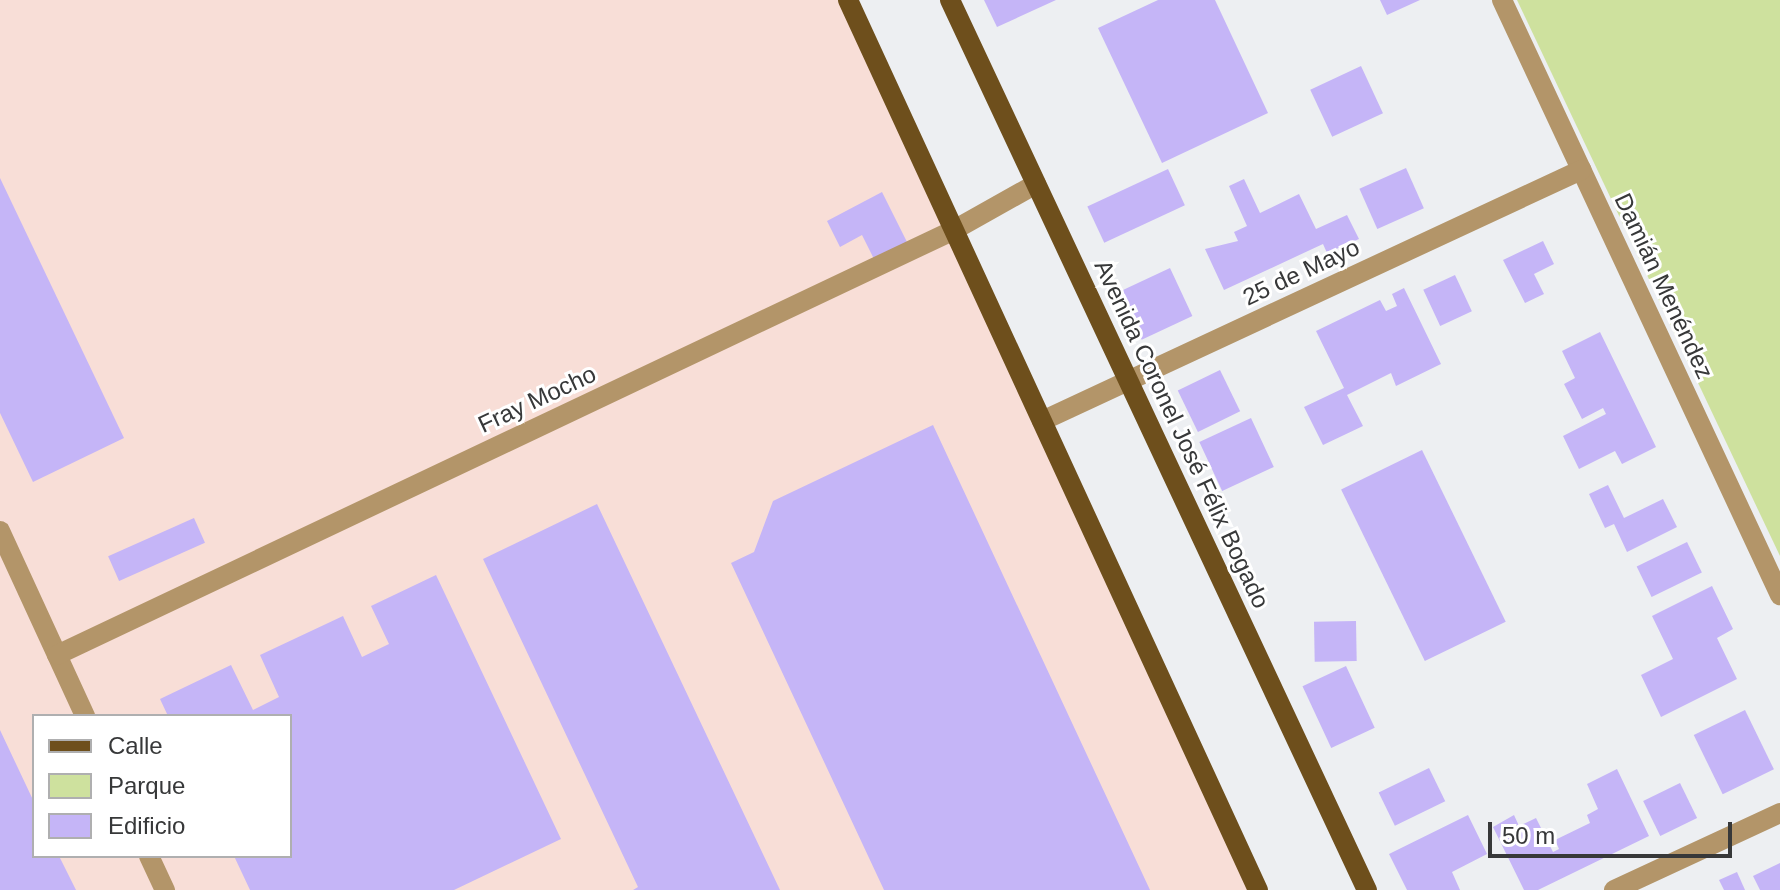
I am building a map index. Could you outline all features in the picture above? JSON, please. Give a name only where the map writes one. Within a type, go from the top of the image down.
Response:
[{"type":"main road","points":[[848,0],[1258,890]]},
{"type":"main road","name":"Avenida Coronel José Félix Bogado","points":[[950,0],[1367,890]]},
{"type":"street","name":"Damián Menéndez","points":[[1502,0],[1780,595]]},
{"type":"street","name":"25 de Mayo","points":[[1042,421],[1581,170]]},
{"type":"street","name":"Fray Mocho","points":[[57,655],[954,230],[1036,184]]},
{"type":"street","points":[[0,531],[84,714]]},
{"type":"street","points":[[1614,890],[1780,813]]},
{"type":"street","points":[[150,858],[165,890]]},
{"type":"shaded area","points":[[0,0],[848,0],[1258,890],[0,890]]},
{"type":"green space","points":[[1517,0],[1780,0],[1780,556],[1761,516]]},
{"type":"building","points":[[984,0],[1056,0],[997,27]]},
{"type":"building","points":[[1158,0],[1215,0],[1268,113],[1162,163],[1098,28]]},
{"type":"building","points":[[1380,0],[1420,0],[1387,15]]},
{"type":"building","points":[[1361,66],[1383,113],[1332,137],[1310,90]]},
{"type":"building","points":[[1406,168],[1424,208],[1377,229],[1359,189]]},
{"type":"building","points":[[1168,169],[1185,205],[1104,243],[1087,207]]},
{"type":"building","points":[[0,178],[124,438],[33,482],[0,413]]},
{"type":"building","points":[[1244,179],[1260,213],[1299,194],[1316,229],[1347,215],[1359,239],[1327,253],[1323,244],[1224,290],[1205,249],[1238,241],[1234,232],[1247,226],[1229,186]]},
{"type":"building","points":[[882,192],[908,244],[875,261],[862,235],[840,247],[827,221]]},
{"type":"building","points":[[1543,241],[1554,264],[1534,274],[1544,294],[1525,303],[1503,260]]},
{"type":"building","points":[[1170,268],[1192,316],[1142,340],[1119,292]]},
{"type":"building","points":[[1455,275],[1472,311],[1440,326],[1423,290]]},
{"type":"building","points":[[1404,288],[1441,364],[1396,386],[1391,373],[1347,395],[1363,426],[1323,445],[1304,407],[1344,388],[1316,331],[1380,300],[1386,311],[1397,306],[1392,294]]},
{"type":"building","points":[[1600,332],[1656,447],[1622,464],[1615,451],[1579,469],[1563,436],[1606,414],[1603,408],[1582,419],[1564,384],[1575,378],[1562,351]]},
{"type":"building","points":[[1220,370],[1240,411],[1198,432],[1178,391]]},
{"type":"building","points":[[1251,418],[1274,467],[1222,491],[1199,442]]},
{"type":"building","points":[[933,425],[1150,890],[884,890],[731,563],[754,552],[773,501]]},
{"type":"building","points":[[1422,450],[1506,622],[1425,661],[1341,489]]},
{"type":"building","points":[[1608,485],[1624,518],[1663,499],[1677,527],[1627,552],[1614,524],[1605,528],[1589,494]]},
{"type":"building","points":[[597,504],[780,890],[633,890],[638,887],[483,559]]},
{"type":"building","points":[[194,518],[205,543],[119,581],[108,556]]},
{"type":"building","points":[[1687,542],[1702,573],[1652,597],[1637,567]]},
{"type":"building","points":[[436,575],[561,839],[454,890],[250,890],[235,858],[292,858],[292,714],[167,714],[160,699],[231,665],[253,710],[279,697],[260,655],[343,616],[362,657],[389,644],[371,606]]},
{"type":"building","points":[[1712,586],[1733,629],[1717,638],[1737,679],[1661,717],[1641,675],[1673,659],[1652,616]]},
{"type":"building","points":[[1356,621],[1357,661],[1315,662],[1314,622]]},
{"type":"building","points":[[1346,666],[1375,728],[1331,748],[1302,686]]},
{"type":"building","points":[[1745,710],[1774,769],[1723,794],[1694,735]]},
{"type":"building","points":[[0,730],[32,798],[32,858],[60,858],[76,890],[0,890]]},
{"type":"building","points":[[1429,768],[1445,801],[1395,826],[1379,793]]},
{"type":"building","points":[[1617,769],[1649,836],[1538,890],[1524,890],[1493,827],[1514,815],[1519,826],[1536,818],[1553,852],[1559,849],[1555,840],[1590,823],[1587,815],[1598,809],[1587,784]]},
{"type":"building","points":[[1680,783],[1697,818],[1660,836],[1643,801]]},
{"type":"building","points":[[1468,815],[1487,854],[1452,872],[1460,890],[1407,890],[1389,854]]},
{"type":"building","points":[[1780,863],[1780,890],[1760,890],[1753,876]]},
{"type":"building","points":[[1737,872],[1745,890],[1724,890],[1719,880]]}]
